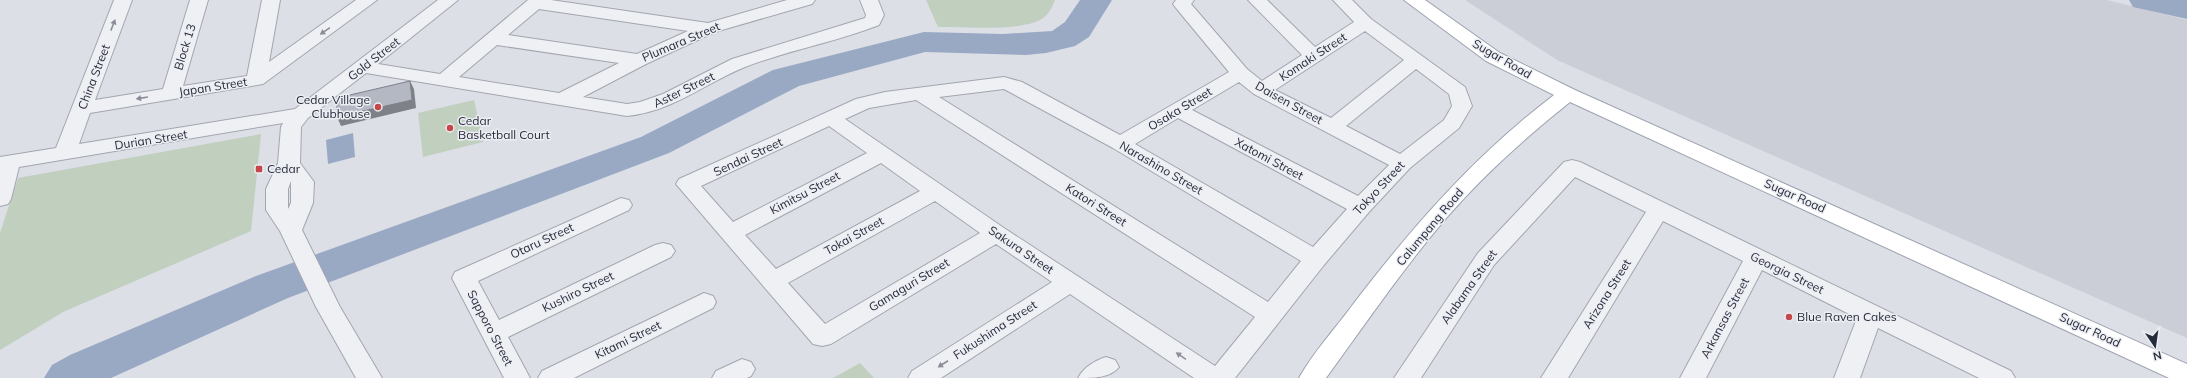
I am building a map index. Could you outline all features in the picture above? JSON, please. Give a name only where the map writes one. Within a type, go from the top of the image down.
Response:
[{"type":"main road","name":"Sugar Road","points":[[1413,0],[1493,57],[1568,94],[1778,188],[2187,375]]},
{"type":"main road","name":"Calumpang Road","points":[[1312,378],[1424,230],[1454,196],[1512,139],[1568,94]]},
{"type":"street","name":"China Street","points":[[65,153],[123,0]]},
{"type":"street","name":"Block 13","points":[[171,94],[199,0]]},
{"type":"street","points":[[256,80],[271,0]]},
{"type":"street","name":"Japan Street","points":[[82,108],[256,80],[352,6],[368,0]]},
{"type":"street","name":"Gold Street","points":[[369,378],[328,307],[294,235],[277,210],[277,189],[289,163],[291,128],[301,114],[449,0]]},
{"type":"street","name":"Plumara Street","points":[[563,99],[639,60],[709,28],[801,0]]},
{"type":"street","name":"Aster Street","points":[[362,67],[627,110],[639,110],[654,106],[738,63],[873,21],[875,15],[869,0]]},
{"type":"street","name":"Daisen Street","points":[[1185,0],[1182,4],[1240,73],[1261,90],[1402,163]]},
{"type":"street","points":[[1257,0],[1314,56]]},
{"type":"street","name":"Tokyo Street","points":[[1220,378],[1316,258],[1361,207],[1402,163],[1452,124],[1462,106],[1458,91],[1415,61],[1366,23],[1342,0]]},
{"type":"street","points":[[444,80],[537,2],[709,28]]},
{"type":"street","name":"Komaki Street","points":[[1261,90],[1366,23]]},
{"type":"street","points":[[494,39],[639,60]]},
{"type":"street","points":[[1332,127],[1415,61]]},
{"type":"street","name":"Osaka Street","points":[[1120,144],[1240,73]]},
{"type":"street","name":"Sendai Street","points":[[822,337],[687,184],[874,100],[922,95],[1004,83]]},
{"type":"street","name":"Narashino Street","points":[[1004,83],[1015,86],[1120,144],[1316,258]]},
{"type":"street","name":"Katori Street","points":[[922,95],[1270,315]]},
{"type":"street","name":"Xatomi Street","points":[[1177,110],[1361,207]]},
{"type":"street","name":"Durian Street","points":[[5,163],[301,114]]},
{"type":"street","name":"Sakura Street","points":[[831,118],[935,192],[1214,378]]},
{"type":"street","name":"Kimitsu Street","points":[[730,233],[880,154]]},
{"type":"street","points":[[0,199],[5,163]]},
{"type":"street","name":"Georgia Street","points":[[1572,167],[1756,259],[2002,378]]},
{"type":"street","name":"Alabama Street","points":[[1407,378],[1486,259],[1572,167]]},
{"type":"street","name":"Tokai Street","points":[[773,281],[935,192]]},
{"type":"street","name":"Otaru Street","points":[[464,278],[621,205]]},
{"type":"street","name":"Arizona Street","points":[[1554,378],[1660,210]]},
{"type":"street","name":"Gamaguri Street","points":[[822,337],[996,233]]},
{"type":"street","name":"Kushiro Street","points":[[493,334],[663,251]]},
{"type":"street","name":"Arkansas Street","points":[[1693,378],[1756,259]]},
{"type":"street","name":"Sapporo Street","points":[[464,278],[516,378]]},
{"type":"street","name":"Fukushima Street","points":[[921,378],[1070,282]]},
{"type":"street","name":"Kitami Street","points":[[551,378],[704,302]]},
{"type":"street","points":[[1847,378],[1871,314]]},
{"type":"shaded area","points":[[1465,0],[2107,0],[2187,20],[2187,338],[1557,60]]},
{"type":"green space","points":[[926,0],[1055,0],[1051,9],[1040,20],[1019,26],[976,28],[938,27]]},
{"type":"green space","name":"Cedar Basketball Court","points":[[474,100],[483,142],[423,157],[418,113]]},
{"type":"green space","points":[[261,134],[251,231],[63,312],[0,350],[0,233],[18,178]]},
{"type":"green space","points":[[860,363],[874,378],[833,378]]},
{"type":"water","points":[[353,133],[355,157],[328,164],[326,140]]},
{"type":"building","points":[[410,81],[412,100],[337,117],[337,98]]},
{"type":"waterway","points":[[69,378],[87,368],[272,287],[655,145],[786,78],[924,42],[1026,44],[1046,43],[1063,39],[1077,30],[1096,0]]},
{"type":"waterway","points":[[2145,0],[2187,9]]},
{"type":"place","name":"Cedar Village Clubhouse","points":[[378,107]]},
{"type":"place","name":"Cedar Basketball Court","points":[[450,128]]},
{"type":"place","name":"Cedar","points":[[259,169]]},
{"type":"place","name":"Blue Raven Cakes","points":[[1789,317]]}]
